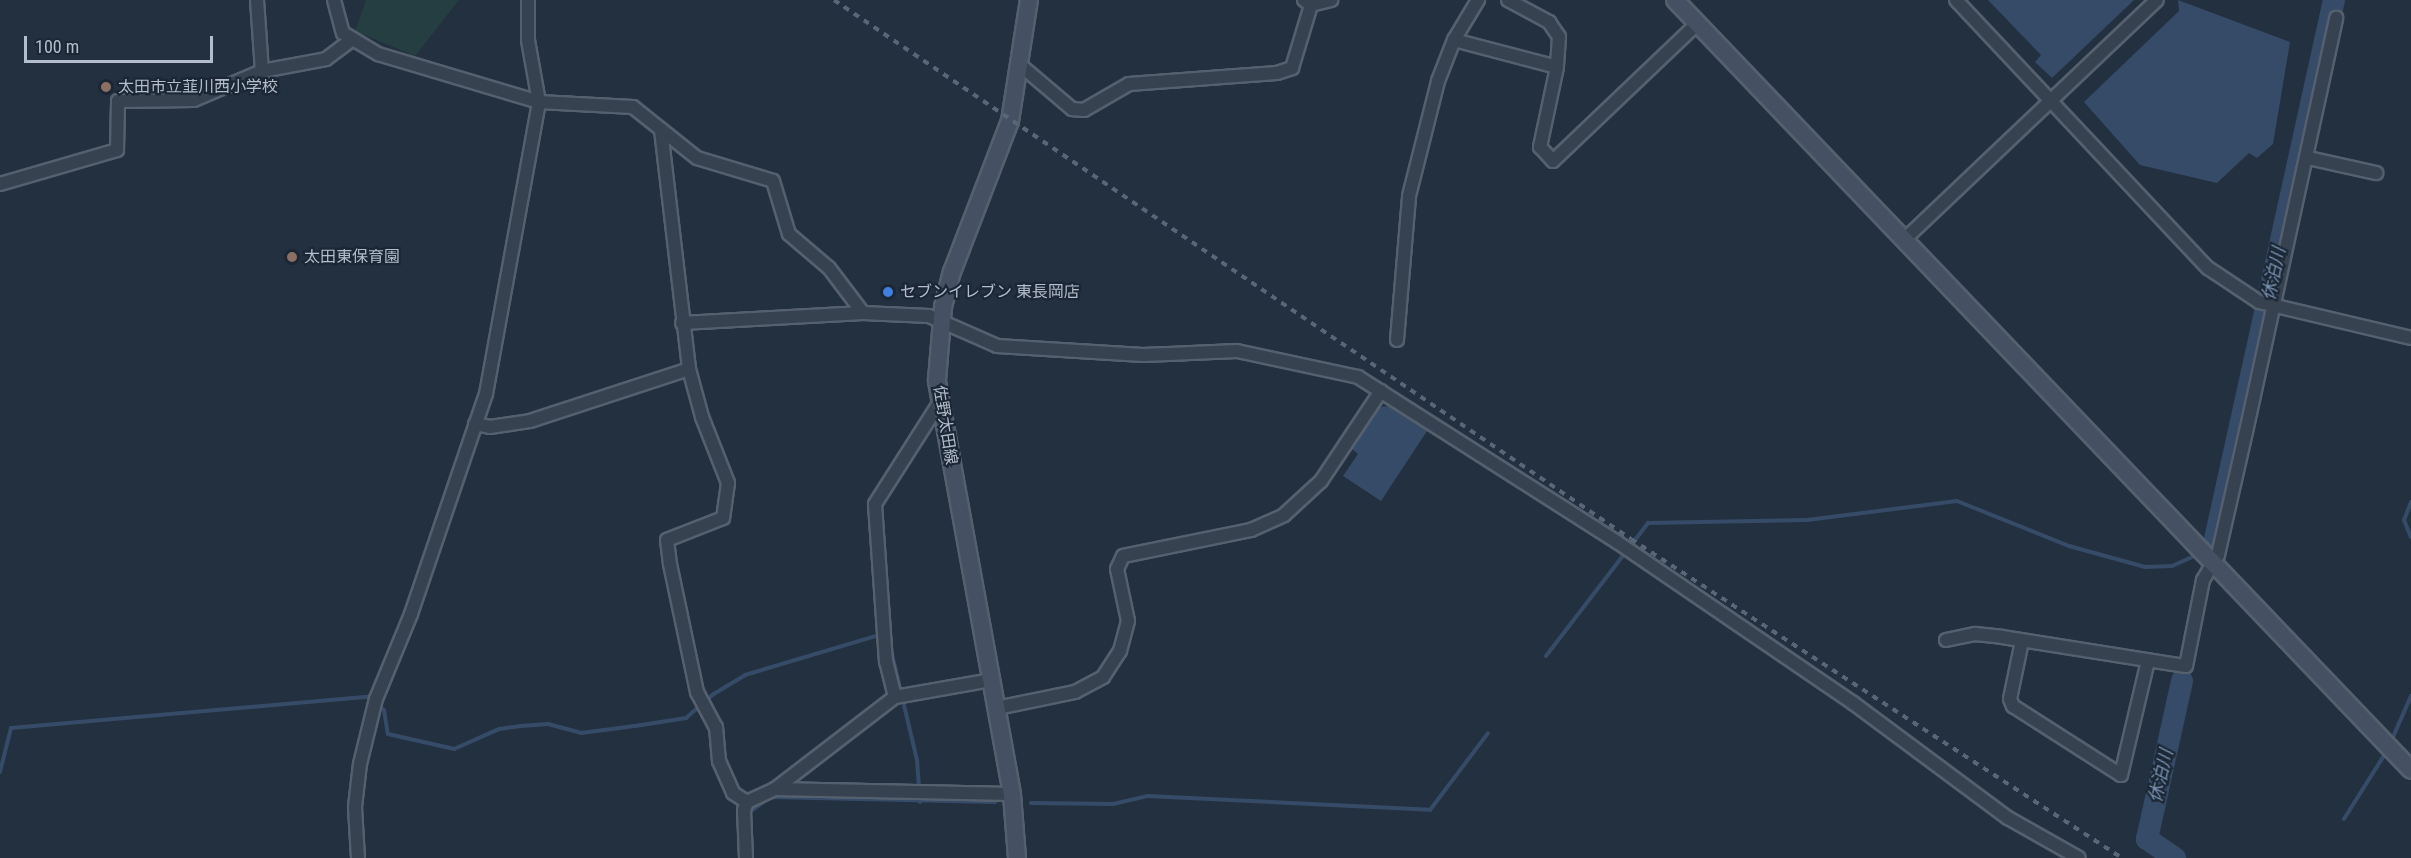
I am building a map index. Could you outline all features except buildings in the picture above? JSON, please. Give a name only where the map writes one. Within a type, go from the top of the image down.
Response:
[{"type":"street","points":[[257,0],[262,71]]},
{"type":"street","points":[[334,0],[344,33],[351,40],[378,54],[538,102],[633,107],[697,158],[773,181],[789,234],[829,268],[863,313]]},
{"type":"street","points":[[358,858],[355,807],[360,764],[376,699],[411,614],[486,393],[538,102],[528,40],[528,0]]},
{"type":"street","name":"佐野太田線","points":[[1017,858],[1012,794],[937,380],[941,320],[952,272],[1010,121],[1029,0]]},
{"type":"street","points":[[1019,64],[1072,109],[1084,110],[1129,84],[1277,73],[1292,68],[1308,2],[1331,0]]},
{"type":"street","points":[[1397,340],[1409,196],[1437,81],[1454,40],[1478,0]]},
{"type":"street","points":[[1508,0],[1555,28],[1560,42],[1540,147],[1553,161],[1696,25]]},
{"type":"street","points":[[1675,0],[1696,25],[1905,239],[2411,770]]},
{"type":"street","points":[[1956,0],[2208,268],[2268,304],[2411,338]]},
{"type":"street","points":[[1905,239],[2157,0]]},
{"type":"street","points":[[1946,640],[1975,634],[2186,666],[2203,580],[2213,563],[2268,304],[2308,158],[2336,18]]},
{"type":"street","points":[[0,184],[117,150],[118,101],[194,100],[262,71],[326,59],[351,40]]},
{"type":"street","points":[[1454,40],[1557,67]]},
{"type":"street","points":[[661,130],[689,369],[702,417],[728,483],[723,518],[668,540],[685,645],[698,692],[716,727],[719,760],[733,793],[747,802]]},
{"type":"street","points":[[2308,158],[2376,173]]},
{"type":"street","points":[[682,324],[863,313],[941,320],[997,346],[1143,355],[1237,351],[1358,377],[1705,602],[1853,703],[2008,818],[2079,858]]},
{"type":"street","points":[[476,424],[490,427],[530,421],[689,369]]},
{"type":"street","points":[[997,708],[1075,692],[1103,677],[1120,651],[1128,621],[1117,569],[1123,556],[1251,530],[1284,515],[1321,481],[1381,391]]},
{"type":"street","points":[[900,696],[886,662],[875,504],[940,402]]},
{"type":"street","points":[[2022,641],[2010,699],[2013,706],[2121,775],[2148,661]]},
{"type":"street","points":[[747,802],[775,789],[900,696],[991,680]]},
{"type":"street","points":[[775,789],[1012,794]]},
{"type":"street","points":[[746,858],[747,802]]},
{"type":"green space","points":[[366,0],[459,0],[415,56],[355,31]]},
{"type":"water","points":[[1988,0],[2134,0],[2052,78],[2035,62],[2041,55]]},
{"type":"water","points":[[2178,0],[2290,42],[2273,144],[2257,158],[2249,153],[2217,183],[2140,165],[2084,102],[2179,11]]},
{"type":"water","points":[[1389,406],[1427,431],[1381,501],[1343,476],[1358,454],[1352,449],[1380,407]]},
{"type":"waterway","name":"休泊川","points":[[2213,548],[2334,0]]},
{"type":"waterway","points":[[1546,656],[1648,523],[1807,520],[1957,501],[2069,546],[2145,567],[2172,566],[2197,555]]},
{"type":"waterway","points":[[2411,502],[2404,520],[2411,537]]},
{"type":"waterway","points":[[380,707],[384,710],[388,734],[454,749],[499,729],[521,726],[548,724],[581,733],[635,726],[686,718],[712,695],[745,675],[876,636]]},
{"type":"waterway","points":[[891,650],[917,760],[920,802]]},
{"type":"waterway","name":"休泊川","points":[[2175,858],[2147,839],[2182,681]]},
{"type":"waterway","points":[[2393,737],[2411,696]]},
{"type":"waterway","points":[[0,772],[11,728],[368,697]]},
{"type":"waterway","points":[[1031,803],[1113,804],[1147,796],[1430,810],[1488,733]]},
{"type":"waterway","points":[[2344,819],[2385,754]]},
{"type":"waterway","points":[[750,816],[750,812],[770,797],[995,802]]},
{"type":"waterway","points":[[751,836],[752,858]]},
{"type":"railway","points":[[834,0],[1631,539],[2122,858]]},
{"type":"place","name":"太田市立韮川西小学校","points":[[106,87]]},
{"type":"place","name":"太田東保育園","points":[[292,257]]},
{"type":"place","name":"セブンイレブン 東長岡店","points":[[888,292]]}]
